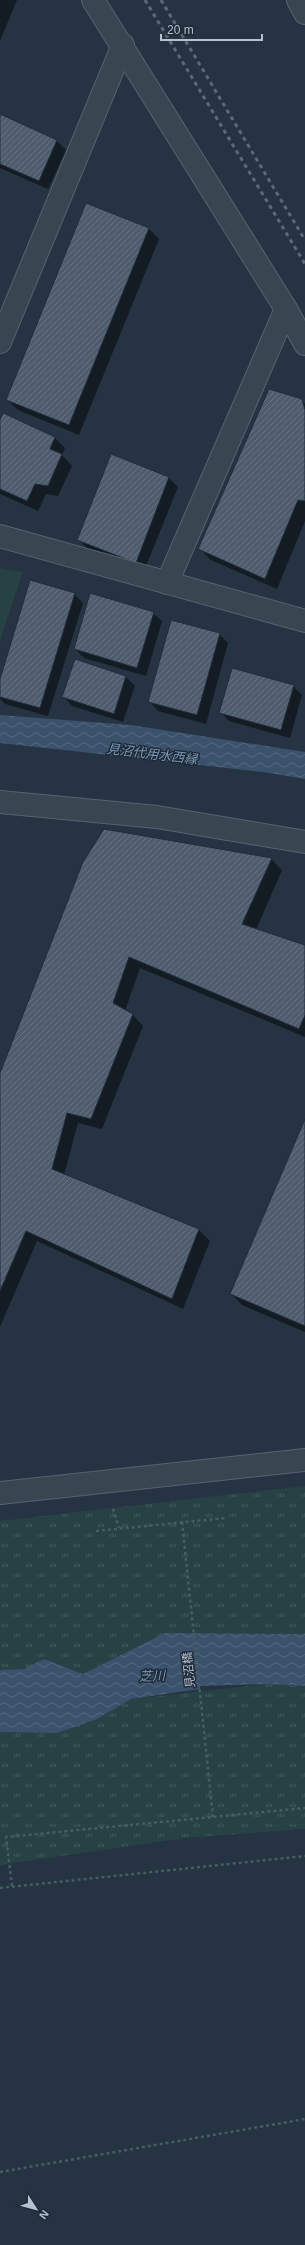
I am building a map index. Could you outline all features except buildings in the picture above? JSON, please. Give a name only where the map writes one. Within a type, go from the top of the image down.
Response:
[{"type":"street","points":[[93,0],[123,45],[286,309],[305,344]]},
{"type":"street","points":[[298,0],[305,13]]},
{"type":"street","points":[[0,342],[123,45]]},
{"type":"street","points":[[167,583],[286,309]]},
{"type":"street","points":[[0,536],[305,621]]},
{"type":"street","points":[[0,802],[157,817],[305,842]]},
{"type":"street","points":[[0,1493],[305,1460]]},
{"type":"path","points":[[96,1531],[226,1518]]},
{"type":"path","name":"見沼橋","points":[[182,1522],[213,1817]]},
{"type":"path","points":[[12,1886],[6,1837],[305,1808]]},
{"type":"path","points":[[0,1888],[305,1856]]},
{"type":"path","points":[[0,2172],[305,2119]]},
{"type":"green space","points":[[0,568],[23,572],[0,640]]},
{"type":"green space","points":[[305,1486],[305,1634],[165,1633],[83,1674],[44,1659],[24,1669],[0,1670],[0,1521]]},
{"type":"green space","points":[[267,1684],[305,1686],[305,1829],[184,1838],[0,1865],[0,1732],[97,1719],[131,1699]]},
{"type":"water","name":"見沼代用水西縁","points":[[0,715],[131,725],[305,752],[305,779],[263,772],[0,743]]},
{"type":"water","name":"芝川","points":[[165,1633],[305,1634],[305,1686],[267,1684],[200,1686],[200,1689],[131,1699],[97,1719],[57,1733],[0,1732],[0,1670],[24,1669],[44,1659],[83,1674]]},
{"type":"railway","points":[[145,0],[305,264]]},
{"type":"railway","points":[[161,0],[305,240]]}]
